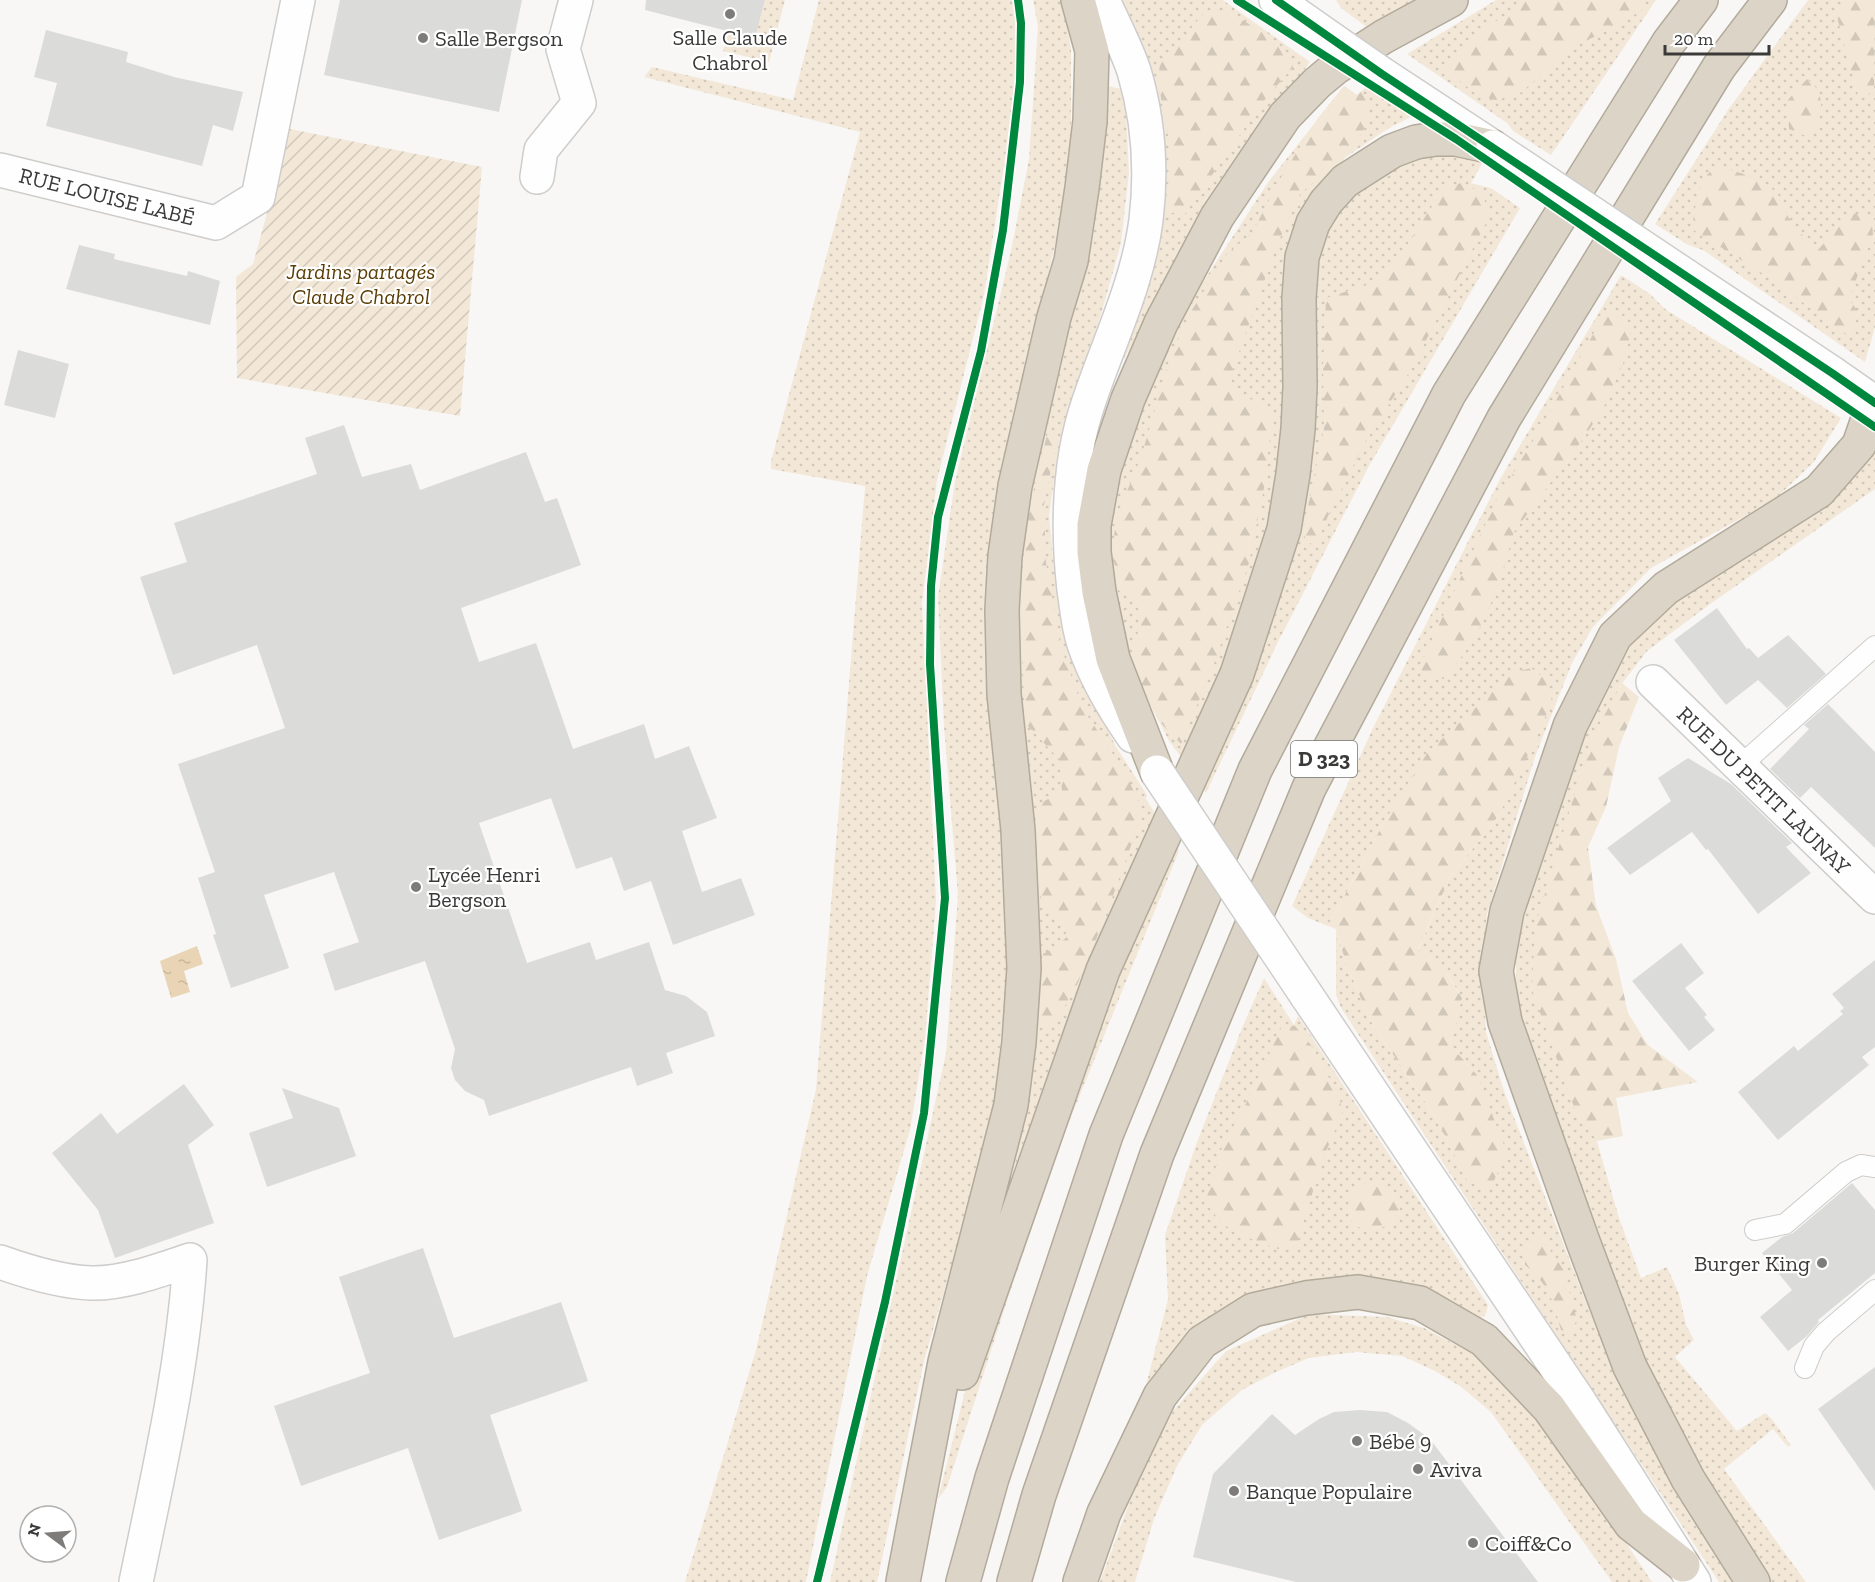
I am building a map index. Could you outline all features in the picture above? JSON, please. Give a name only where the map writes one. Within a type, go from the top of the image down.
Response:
[{"type":"highway","points":[[903,1582],[945,1362],[1011,1105],[1019,1042],[1024,968],[1018,830],[1004,694],[1002,610],[1005,556],[1015,486],[1054,317],[1071,261],[1082,189],[1090,121],[1092,51],[1078,0]]},
{"type":"highway","points":[[1157,772],[1113,659],[1097,583],[1094,552],[1095,525],[1104,470],[1128,399],[1161,323],[1217,217],[1285,116],[1335,68],[1383,37],[1451,0]]},
{"type":"highway","name":"D 323","points":[[963,1582],[992,1478],[1106,1135],[1255,770],[1449,394],[1670,42],[1701,0]]},
{"type":"highway","name":"D 323","points":[[1014,1582],[1039,1495],[1157,1154],[1309,788],[1504,418],[1719,67],[1770,0]]},
{"type":"highway","points":[[920,1495],[1103,970],[1237,674],[1284,529],[1298,429],[1299,298],[1302,257],[1313,223],[1326,201],[1345,181],[1392,151],[1416,141],[1436,139],[1455,139],[1493,147]]},
{"type":"highway","points":[[1753,1582],[1688,1479],[1630,1366],[1505,1022],[1496,971],[1507,911],[1570,726],[1615,636],[1666,588],[1819,491],[1859,445],[1875,401]]},
{"type":"highway","points":[[1080,1582],[1104,1513],[1160,1396],[1202,1342],[1253,1310],[1306,1298],[1358,1292],[1420,1303],[1484,1340],[1549,1408],[1631,1524],[1688,1573]]},
{"type":"street","name":"RUE LOUISE LABÉ","points":[[0,170],[216,223],[258,197],[298,0]]},
{"type":"street","points":[[537,177],[541,150],[579,103],[564,50],[576,0]]},
{"type":"street","points":[[1103,0],[1133,69],[1142,102],[1147,137],[1148,193],[1140,254],[1128,295],[1088,403],[1071,493],[1069,520],[1071,562],[1077,614],[1084,644],[1124,723],[1574,1394],[1688,1573]]},
{"type":"street","points":[[1276,0],[1382,75],[1875,401]]},
{"type":"street","name":"RUE DU PETIT LAUNAY","points":[[1653,682],[1875,897]]},
{"type":"street","points":[[0,1262],[51,1277],[92,1283],[155,1272],[190,1260],[187,1312],[170,1419],[136,1582]]},
{"type":"lane","points":[[1740,766],[1875,646]]},
{"type":"lane","points":[[1755,1230],[1785,1224],[1846,1172],[1861,1166],[1875,1167]]},
{"type":"lane","points":[[1805,1368],[1814,1346],[1826,1332],[1875,1290]]},
{"type":"green space","points":[[765,0],[785,0],[769,62],[723,51],[729,31],[755,38]]},
{"type":"green space","points":[[819,0],[1012,0],[1015,14],[1015,77],[984,295],[937,480],[922,603],[936,901],[925,1039],[910,1130],[867,1276],[806,1582],[685,1582],[756,1350],[816,1089],[865,486],[771,469],[771,461],[860,132],[644,77],[652,67],[793,100]]},
{"type":"green space","points":[[1033,0],[1062,0],[1071,48],[1071,135],[1064,206],[997,493],[985,604],[993,754],[1007,874],[1006,995],[994,1102],[975,1183],[924,1361],[877,1582],[830,1582],[946,1053],[958,895],[944,727],[938,597],[955,481],[1011,251],[1029,159],[1038,27]]},
{"type":"green space","points":[[1121,0],[1223,0],[1310,62],[1197,218],[1202,230],[1118,368],[1147,59]]},
{"type":"green space","points":[[1336,0],[1414,0],[1372,31],[1341,8]]},
{"type":"green space","points":[[1496,0],[1656,0],[1551,155],[1513,131],[1507,123],[1407,54]]},
{"type":"green space","points":[[1528,0],[1646,0],[1643,9],[1617,26],[1573,47],[1518,95],[1495,100],[1476,94],[1446,70],[1489,26]]},
{"type":"green space","points":[[1808,0],[1875,0],[1875,327],[1865,362],[1703,250],[1688,245],[1655,224],[1728,110]]},
{"type":"green space","points":[[1843,0],[1875,0],[1874,93],[1858,95],[1837,17]]},
{"type":"green space","points":[[1206,10],[1233,15],[1256,28],[1285,49],[1293,67],[1262,103],[1185,214],[1164,212],[1170,175],[1171,150],[1158,82],[1160,63],[1173,51]]},
{"type":"green space","points":[[1807,79],[1818,92],[1821,107],[1817,123],[1808,137],[1789,129],[1787,101]]},
{"type":"green space","points":[[1108,86],[1121,89],[1126,115],[1129,173],[1121,243],[1102,311],[1060,440],[1049,516],[1058,605],[1070,653],[1115,745],[1147,795],[1146,799],[1156,815],[1084,982],[1001,1206],[1016,1143],[1013,710],[1021,504],[1102,90]]},
{"type":"green space","points":[[1344,86],[1357,95],[1366,87],[1411,117],[1389,128],[1346,157],[1311,196],[1274,512],[1227,662],[1184,761],[1169,741],[1129,662],[1110,588],[1110,501],[1134,417],[1169,334],[1269,181]]},
{"type":"green space","points":[[1344,86],[1357,95],[1361,92],[1369,99],[1366,125],[1352,149],[1300,194],[1277,245],[1232,372],[1232,389],[1273,411],[1264,488],[1249,563],[1214,664],[1181,744],[1158,720],[1143,690],[1133,660],[1132,650],[1139,629],[1138,606],[1133,593],[1119,591],[1112,550],[1117,516],[1141,457],[1171,355],[1192,310],[1227,254],[1252,233],[1280,179],[1318,118]]},
{"type":"green space","name":"Jardins partagés Claude Chabrol","points":[[290,129],[482,167],[460,416],[237,378],[236,277],[253,264]]},
{"type":"green space","points":[[1454,152],[1473,157],[1482,164],[1471,183],[1491,188],[1520,208],[1369,466],[1279,640],[1206,793],[1197,781],[1272,600],[1310,269],[1340,203],[1397,161]]},
{"type":"green space","points":[[1716,166],[1752,177],[1769,186],[1781,199],[1790,220],[1807,240],[1814,254],[1849,212],[1871,217],[1873,234],[1849,299],[1859,313],[1850,337],[1768,277],[1692,229],[1701,186]]},
{"type":"green space","points":[[1461,183],[1483,193],[1489,217],[1412,368],[1364,444],[1318,540],[1312,544],[1305,541],[1304,526],[1324,429],[1323,366],[1326,298],[1367,285],[1392,269],[1443,189]]},
{"type":"green space","points":[[1621,275],[1650,294],[1665,309],[1841,418],[1814,462],[1774,500],[1651,568],[1593,627],[1572,663],[1535,757],[1487,914],[1483,964],[1486,1032],[1505,1094],[1617,1377],[1660,1461],[1736,1582],[1719,1582],[1341,1008],[1336,995],[1336,929],[1345,960],[1370,1020],[1436,1118],[1468,1181],[1477,1075],[1450,1045],[1462,997],[1446,973],[1418,950],[1449,879],[1499,815],[1388,815],[1328,926],[1308,918],[1292,906],[1373,728],[1500,479]]},
{"type":"green space","points":[[1605,313],[1620,313],[1632,326],[1624,361],[1607,401],[1586,435],[1514,532],[1497,590],[1473,642],[1444,679],[1429,679],[1419,668],[1495,503],[1536,436]]},
{"type":"green space","points":[[1048,432],[1058,433],[1044,505],[1046,563],[1061,647],[1083,709],[1125,772],[1143,812],[1105,918],[1074,992],[1049,1031],[1036,1019],[1043,954],[1067,937],[1063,923],[1044,904],[1036,886],[1033,826],[1041,803],[1062,791],[1059,759],[1025,723],[1021,623],[1026,530]]},
{"type":"green space","points":[[1875,442],[1875,489],[1647,651],[1620,686],[1535,927],[1619,1218],[1641,1278],[1667,1267],[1679,1294],[1686,1325],[1694,1340],[1675,1357],[1737,1431],[1765,1413],[1791,1445],[1788,1447],[1773,1429],[1724,1469],[1806,1582],[1770,1582],[1740,1537],[1673,1422],[1595,1243],[1530,1054],[1516,988],[1516,947],[1526,897],[1595,696],[1623,649],[1662,602],[1720,564],[1775,540],[1809,517]]},
{"type":"green space","points":[[1531,668],[1548,681],[1552,702],[1499,815],[1449,879],[1418,949],[1446,973],[1462,998],[1450,1045],[1477,1075],[1507,1153],[1490,1189],[1468,1182],[1436,1118],[1370,1020],[1345,960],[1336,929],[1328,926],[1388,815],[1428,752],[1514,672]]},
{"type":"green space","points":[[1622,683],[1639,697],[1619,747],[1606,807],[1588,847],[1596,906],[1616,959],[1628,1013],[1648,1045],[1698,1082],[1616,1098],[1623,1136],[1597,1141],[1574,1107],[1532,990],[1535,927],[1590,742]]},
{"type":"green space","points":[[1172,840],[1179,851],[1067,1127],[1010,1292],[947,1487],[938,1499],[972,1363],[1024,1206]]},
{"type":"green space","points":[[1264,978],[1294,1025],[1298,1016],[1488,1305],[1485,1316],[1473,1320],[1294,1286],[1144,1393],[1168,1299],[1165,1235],[1197,1142]]},
{"type":"green space","points":[[1283,1024],[1295,1026],[1311,1045],[1340,1098],[1342,1114],[1324,1156],[1296,1246],[1278,1249],[1246,1237],[1222,1224],[1205,1202],[1223,1144],[1243,1110]]},
{"type":"green space","points":[[1373,1181],[1384,1184],[1396,1193],[1399,1211],[1390,1223],[1380,1228],[1368,1229],[1353,1226],[1350,1197],[1357,1188]]},
{"type":"green space","points":[[1541,1237],[1563,1269],[1577,1320],[1569,1334],[1561,1330],[1545,1286],[1525,1265],[1525,1249],[1530,1240]]},
{"type":"green space","points":[[1310,1314],[1387,1317],[1424,1328],[1479,1357],[1552,1431],[1652,1582],[1612,1582],[1491,1412],[1460,1386],[1435,1371],[1402,1356],[1356,1352],[1309,1358],[1276,1372],[1242,1390],[1202,1425],[1177,1466],[1154,1519],[1135,1582],[1100,1582],[1136,1485],[1173,1411],[1226,1351]]},
{"type":"water","points":[[197,946],[203,964],[184,971],[190,992],[171,998],[160,961]]},
{"type":"building","name":"Salle Bergson","points":[[340,0],[522,0],[499,112],[324,75]]},
{"type":"building","name":"Salle Claude Chabrol","points":[[646,0],[765,0],[755,38],[645,10]]},
{"type":"building","points":[[46,30],[128,52],[126,62],[174,77],[243,92],[233,131],[213,125],[202,166],[46,126],[57,83],[34,77]]},
{"type":"building","points":[[79,245],[115,254],[114,259],[187,276],[188,271],[220,281],[210,325],[66,289]]},
{"type":"building","points":[[18,350],[69,364],[55,418],[4,405]]},
{"type":"building","points":[[344,425],[362,477],[411,464],[420,490],[526,452],[545,502],[557,498],[581,565],[461,608],[479,662],[536,643],[573,749],[644,724],[655,759],[689,746],[717,818],[682,831],[702,892],[741,878],[755,915],[673,945],[651,881],[624,891],[612,857],[576,869],[551,798],[479,823],[527,963],[590,942],[596,960],[649,942],[665,990],[686,996],[707,1012],[715,1036],[666,1053],[673,1073],[637,1086],[631,1067],[489,1116],[484,1100],[465,1091],[455,1080],[451,1068],[455,1049],[425,961],[335,991],[323,954],[359,942],[334,872],[264,895],[289,968],[231,988],[213,935],[216,934],[198,878],[215,872],[178,764],[285,728],[257,645],[173,675],[140,577],[187,562],[174,523],[317,474],[305,438]]},
{"type":"building","points":[[1717,608],[1747,649],[1749,648],[1758,658],[1788,635],[1826,674],[1787,708],[1758,680],[1726,705],[1674,640]]},
{"type":"building","points":[[1828,704],[1875,752],[1875,848],[1811,787],[1800,798],[1770,769],[1809,729],[1804,725]]},
{"type":"building","points":[[1688,758],[1731,784],[1792,843],[1786,847],[1811,873],[1758,914],[1708,849],[1706,850],[1692,832],[1630,875],[1607,848],[1671,801],[1658,778]]},
{"type":"building","points":[[1681,943],[1704,973],[1685,988],[1707,1015],[1704,1017],[1715,1030],[1689,1051],[1632,981]]},
{"type":"building","points":[[1875,960],[1875,1047],[1862,1057],[1869,1065],[1778,1140],[1738,1092],[1794,1046],[1798,1051],[1843,1014],[1840,1011],[1844,1008],[1832,994]]},
{"type":"building","points":[[184,1084],[214,1125],[188,1145],[214,1223],[115,1258],[98,1210],[52,1153],[101,1113],[117,1134]]},
{"type":"building","points":[[282,1088],[339,1108],[356,1156],[267,1187],[249,1133],[293,1118]]},
{"type":"building","name":"Burger King","points":[[1852,1183],[1875,1210],[1875,1273],[1818,1320],[1819,1322],[1807,1336],[1788,1351],[1760,1317],[1792,1290],[1762,1253],[1782,1237],[1793,1233]]},
{"type":"building","points":[[423,1248],[454,1338],[561,1302],[588,1381],[490,1415],[522,1511],[439,1540],[408,1448],[301,1486],[274,1406],[370,1373],[339,1277]]},
{"type":"building","points":[[1875,1367],[1875,1491],[1818,1409]]},
{"type":"building","points":[[1360,1410],[1387,1412],[1408,1423],[1430,1439],[1538,1582],[1296,1582],[1193,1557],[1213,1474],[1272,1414],[1295,1435],[1334,1412]]},
{"type":"cycle path","points":[[817,1582],[885,1302],[924,1113],[945,898],[930,664],[931,586],[938,517],[981,351],[1003,230],[1020,82],[1021,23],[1018,0]]},
{"type":"cycle path","points":[[1237,0],[1456,139],[1875,427]]},
{"type":"cycle path","points":[[1276,0],[1382,74],[1875,403]]},
{"type":"place","name":"Salle Claude Chabrol","points":[[730,14]]},
{"type":"place","name":"Salle Bergson","points":[[423,38]]},
{"type":"place","name":"Lycée Henri Bergson","points":[[416,887]]},
{"type":"place","name":"Burger King","points":[[1822,1263]]},
{"type":"place","name":"Bébé 9","points":[[1357,1441]]},
{"type":"place","name":"Aviva","points":[[1418,1469]]},
{"type":"place","name":"Banque Populaire","points":[[1234,1491]]},
{"type":"place","name":"Coiff&Co","points":[[1473,1543]]}]
